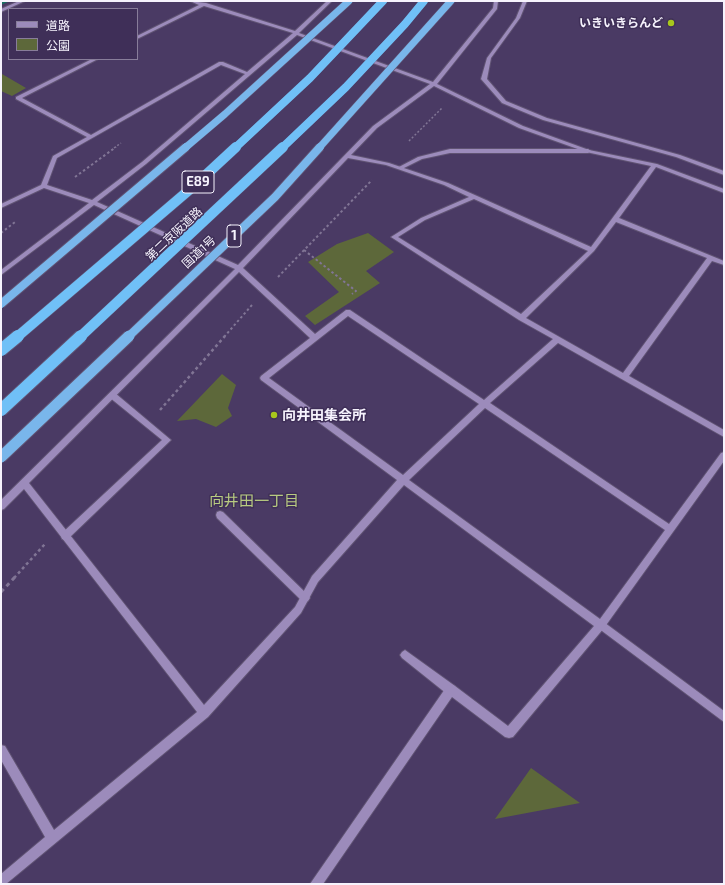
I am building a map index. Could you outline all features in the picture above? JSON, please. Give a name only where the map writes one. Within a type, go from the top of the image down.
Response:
[{"type":"highway","points":[[1,304],[225,114],[349,1]]},
{"type":"highway","name":"第二京阪道路","points":[[1,350],[195,185],[310,78],[383,1]]},
{"type":"highway","name":"第二京阪道路","points":[[1,410],[238,190],[346,87],[405,24],[424,1]]},
{"type":"highway","name":"国道1号","points":[[1,457],[275,197],[451,1]]},
{"type":"street","points":[[1,11],[23,1]]},
{"type":"street","points":[[192,1],[296,33],[434,84],[521,127],[588,151],[655,165],[724,191]]},
{"type":"street","points":[[1,274],[144,163],[296,33],[330,1]]},
{"type":"street","points":[[1,506],[239,268],[375,127],[434,84],[495,8],[496,1]]},
{"type":"street","points":[[525,1],[518,18],[490,58],[484,79],[504,102],[545,119],[678,156],[724,173]]},
{"type":"street","points":[[138,37],[204,4]]},
{"type":"street","points":[[91,137],[18,98],[94,60]]},
{"type":"street","points":[[44,186],[55,158],[221,63],[248,74]]},
{"type":"street","points":[[400,168],[420,158],[450,152],[588,151]]},
{"type":"street","points":[[347,156],[387,164],[446,184],[592,250]]},
{"type":"street","points":[[521,318],[592,250],[655,165]]},
{"type":"street","points":[[2,205],[44,186],[93,202],[239,268],[314,338]]},
{"type":"street","points":[[474,196],[423,218],[394,237],[521,318],[724,434]]},
{"type":"street","points":[[615,219],[724,263]]},
{"type":"street","points":[[624,377],[711,257]]},
{"type":"street","points":[[670,529],[348,312],[264,378],[724,717]]},
{"type":"street","points":[[1,880],[204,713],[298,610],[315,580],[403,480],[485,403],[558,339]]},
{"type":"street","points":[[65,536],[167,440],[112,395]]},
{"type":"street","points":[[405,655],[508,734],[601,625],[724,455]]},
{"type":"street","points":[[24,483],[204,713]]},
{"type":"street","points":[[220,515],[305,598]]},
{"type":"street","points":[[316,884],[451,690]]},
{"type":"street","points":[[1,750],[52,838]]},
{"type":"path","points":[[304,250],[356,291],[350,295]]},
{"type":"green space","points":[[1,74],[26,88],[12,96],[1,91]]},
{"type":"green space","points":[[368,233],[394,252],[366,271],[380,283],[315,325],[305,316],[339,292],[308,262],[337,244]]},
{"type":"green space","points":[[222,374],[236,385],[228,408],[232,416],[216,427],[196,419],[177,421]]},
{"type":"green space","points":[[531,768],[580,803],[495,819]]},
{"type":"waterway","points":[[1,4],[8,1]]},
{"type":"place","name":"いきいきらんど","points":[[671,23]]},
{"type":"place","name":"向井田集会所","points":[[274,415]]},
{"type":"district","name":"向井田一丁目","points":[[254,501]]}]
